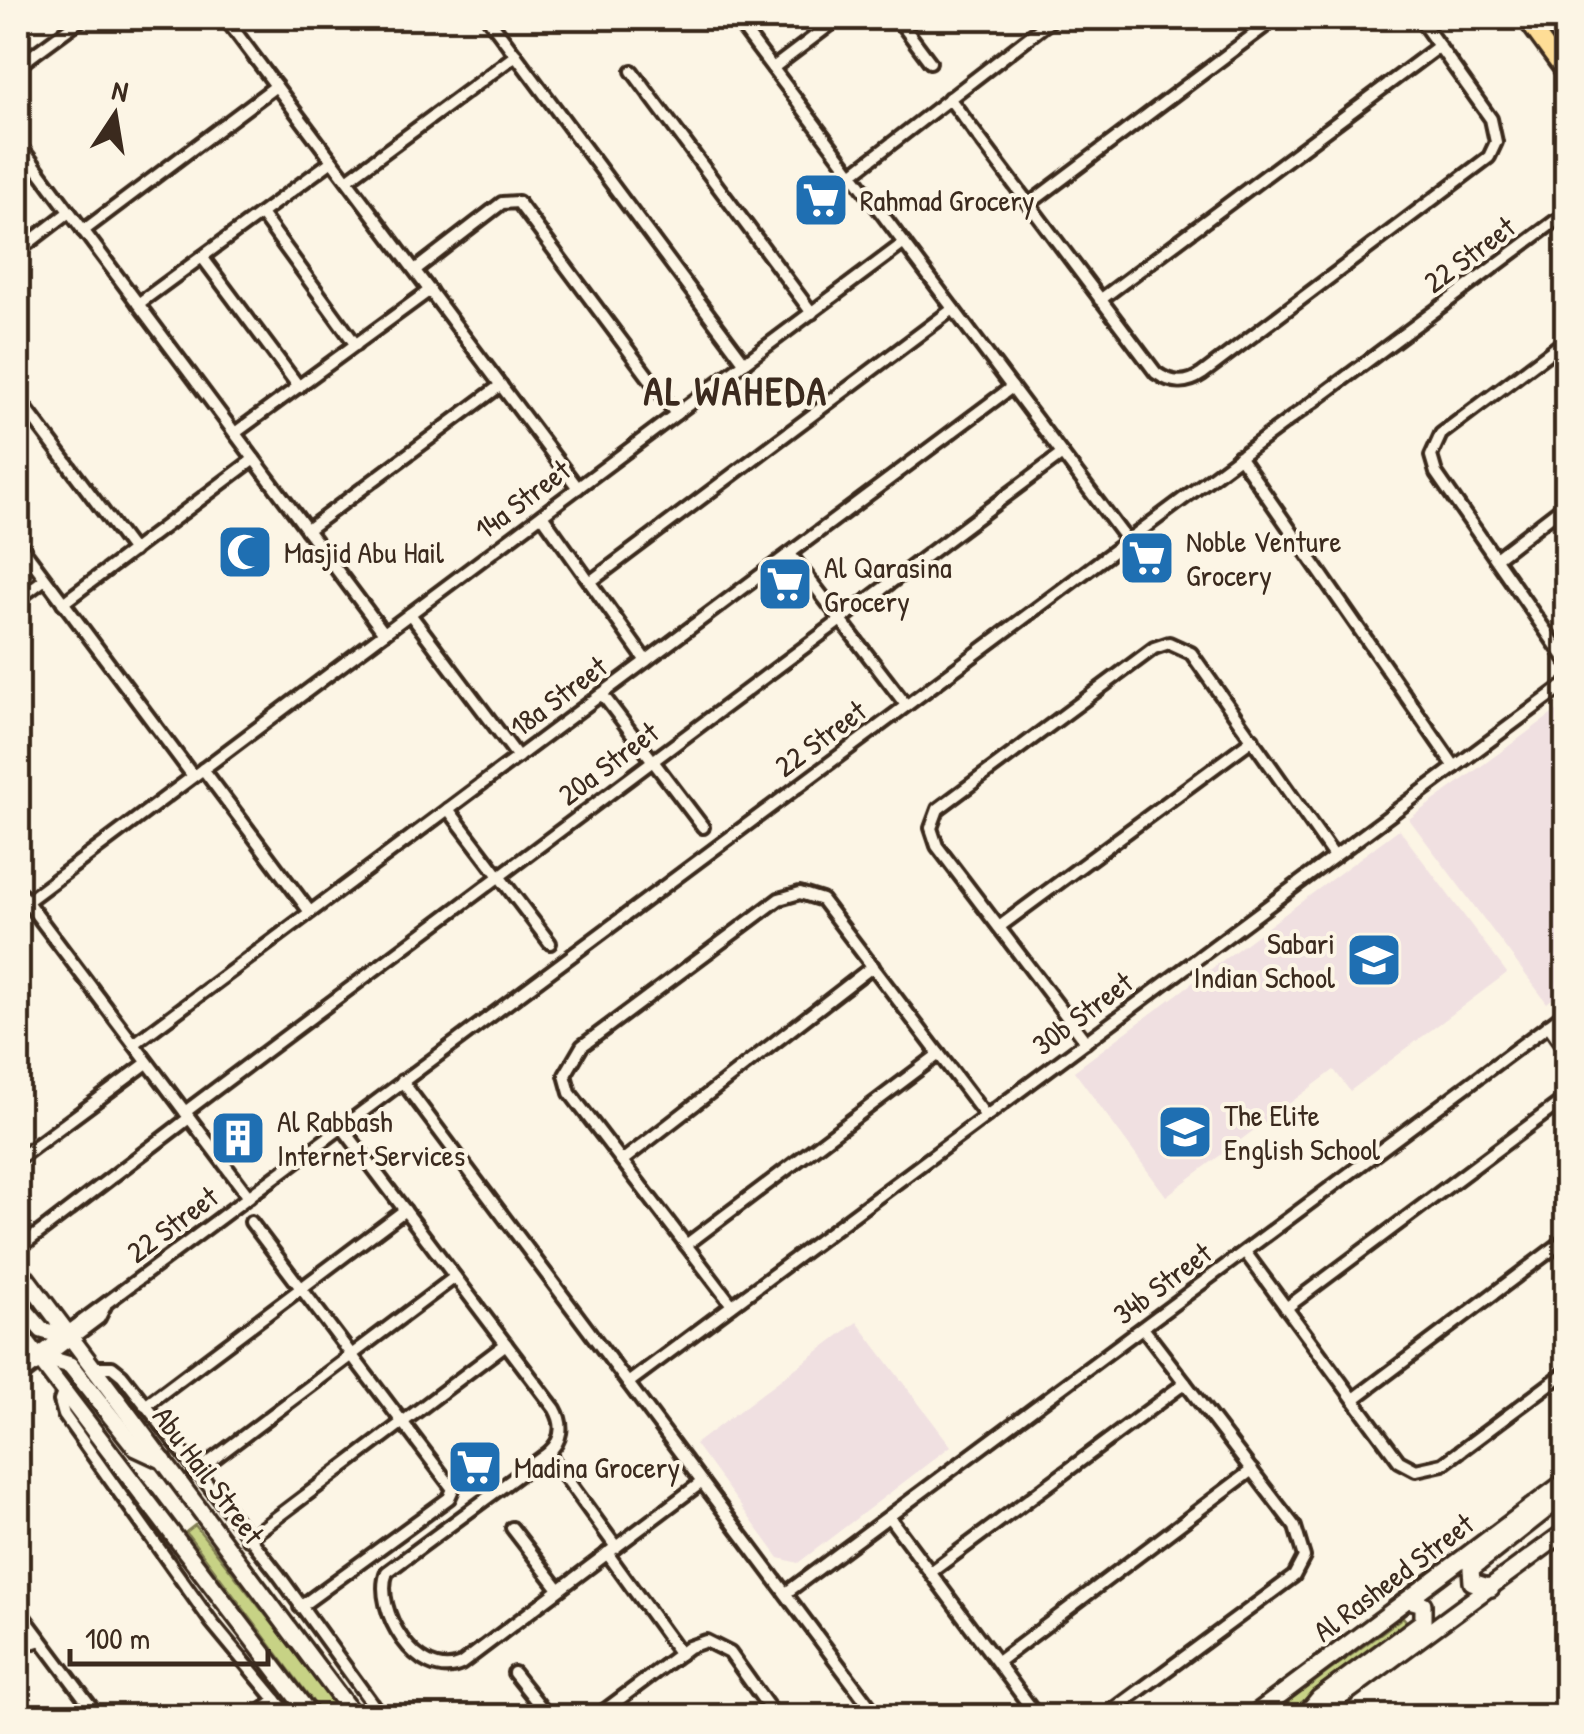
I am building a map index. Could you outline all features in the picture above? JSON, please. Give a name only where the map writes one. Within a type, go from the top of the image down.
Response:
[{"type":"main road","points":[[1525,18],[1566,74]]},
{"type":"main road","name":"Abu Hail Street","points":[[18,1267],[354,1716]]},
{"type":"main road","points":[[18,1302],[35,1325],[66,1336]]},
{"type":"main road","points":[[18,1331],[47,1361],[64,1390],[312,1716]]},
{"type":"main road","points":[[47,1361],[77,1373],[136,1448],[164,1460]]},
{"type":"main road","name":"Al Rasheed Street","points":[[1252,1716],[1566,1482]]},
{"type":"main road","points":[[1491,1588],[1472,1582],[1471,1569],[1566,1494]]},
{"type":"main road","points":[[1315,1716],[1566,1530]]},
{"type":"main road","points":[[1304,1716],[1319,1698],[1423,1622],[1422,1604],[1409,1600]]},
{"type":"street","points":[[18,66],[83,18]]},
{"type":"street","points":[[225,18],[578,488]]},
{"type":"street","points":[[488,18],[745,362]]},
{"type":"street","points":[[735,18],[1126,540]]},
{"type":"street","points":[[772,68],[839,18]]},
{"type":"street","points":[[896,18],[930,62]]},
{"type":"street","points":[[852,174],[1054,18]]},
{"type":"street","points":[[1029,204],[1276,18]]},
{"type":"street","points":[[949,98],[1156,373],[1178,382],[1202,374],[1484,163],[1496,135],[1491,119],[1420,18]]},
{"type":"street","points":[[1100,300],[1439,46]]},
{"type":"street","points":[[347,180],[516,55]]},
{"type":"street","points":[[632,71],[812,312]]},
{"type":"street","points":[[83,231],[276,86]]},
{"type":"street","points":[[18,143],[384,633]]},
{"type":"street","points":[[138,304],[332,161]]},
{"type":"street","points":[[414,270],[502,203],[518,202],[676,414]]},
{"type":"street","points":[[18,250],[69,212]]},
{"type":"street","name":"22 Street","points":[[47,1361],[66,1336],[99,1318],[105,1306],[402,1081],[1566,213]]},
{"type":"street","points":[[260,214],[356,345]]},
{"type":"street","name":"14a Street","points":[[26,902],[904,244]]},
{"type":"street","points":[[202,257],[299,387]]},
{"type":"street","points":[[235,434],[430,290]]},
{"type":"street","points":[[590,582],[953,309]]},
{"type":"street","points":[[1566,340],[1441,434],[1432,448],[1436,473],[1566,660]]},
{"type":"street","points":[[307,530],[501,386]]},
{"type":"street","name":"18a Street","points":[[134,1044],[1012,387]]},
{"type":"street","points":[[18,398],[133,551]]},
{"type":"street","name":"20a Street","points":[[24,1244],[652,760],[1062,454]]},
{"type":"street","points":[[1239,456],[1455,767]]},
{"type":"street","points":[[63,603],[254,459]]},
{"type":"street","points":[[1496,558],[1566,504]]},
{"type":"street","points":[[542,515],[646,660]]},
{"type":"street","points":[[18,542],[310,912]]},
{"type":"street","points":[[790,554],[906,705]]},
{"type":"street","points":[[18,600],[45,579]]},
{"type":"street","points":[[410,614],[518,756]]},
{"type":"street","points":[[1086,1042],[934,841],[932,821],[938,809],[1154,648],[1177,645],[1191,653],[1334,856]]},
{"type":"street","name":"30b Street","points":[[628,1383],[1566,684]]},
{"type":"street","points":[[602,694],[703,827]]},
{"type":"street","points":[[999,928],[1253,739]]},
{"type":"street","points":[[448,809],[550,942]]},
{"type":"street","points":[[18,890],[250,1197]]},
{"type":"street","points":[[732,1305],[570,1094],[564,1075],[582,1046],[779,899],[800,892],[822,900],[986,1116]]},
{"type":"street","points":[[622,1160],[873,966]]},
{"type":"street","name":"34b Street","points":[[786,1593],[1566,1012]]},
{"type":"street","points":[[1548,1025],[1566,1051]]},
{"type":"street","points":[[686,1245],[939,1054]]},
{"type":"street","points":[[18,1159],[148,1064]]},
{"type":"street","points":[[402,1081],[878,1716]]},
{"type":"street","points":[[1286,1308],[1566,1098]]},
{"type":"street","points":[[342,1127],[559,1416],[558,1441],[548,1453],[394,1564],[383,1582],[387,1614],[424,1661],[438,1668],[461,1664],[702,1482]]},
{"type":"street","points":[[145,1406],[405,1210]]},
{"type":"street","points":[[250,1222],[451,1485],[451,1496],[300,1607]]},
{"type":"street","points":[[1354,1400],[1566,1239]]},
{"type":"street","points":[[1245,1252],[1400,1461],[1426,1471],[1444,1464],[1566,1372]]},
{"type":"street","points":[[195,1474],[455,1277]]},
{"type":"street","points":[[1105,1716],[1294,1576],[1304,1557],[1301,1536],[1142,1328]]},
{"type":"street","points":[[248,1539],[506,1344]]},
{"type":"street","points":[[18,1369],[47,1361]]},
{"type":"street","points":[[18,1379],[47,1361]]},
{"type":"street","points":[[94,1367],[117,1370],[381,1716]]},
{"type":"street","points":[[931,1572],[1185,1383]]},
{"type":"street","points":[[64,1390],[60,1401],[64,1415],[212,1623],[288,1716]]},
{"type":"street","points":[[548,1453],[680,1654]]},
{"type":"street","points":[[998,1661],[1252,1470]]},
{"type":"street","points":[[889,1516],[1038,1716]]},
{"type":"street","points":[[512,1528],[559,1589]]},
{"type":"street","points":[[18,1610],[98,1716]]},
{"type":"street","points":[[18,1647],[41,1640]]},
{"type":"street","points":[[597,1716],[697,1643],[714,1642],[730,1653],[775,1716]]},
{"type":"street","points":[[514,1672],[548,1716]]},
{"type":"street","points":[[255,1716],[276,1700]]},
{"type":"shaded area","points":[[1566,704],[1566,988],[1547,1003],[1409,819]]},
{"type":"shaded area","points":[[1399,829],[1507,973],[1350,1091],[1334,1070],[1166,1196],[1074,1071]]},
{"type":"shaded area","points":[[857,1322],[951,1446],[798,1563],[779,1558],[695,1444]]},
{"type":"green space","points":[[195,1525],[345,1716],[323,1715],[186,1532]]},
{"type":"green space","points":[[1403,1617],[1408,1623],[1283,1716],[1268,1716]]},
{"type":"place","name":"Rahmad Grocery","points":[[821,200]]},
{"type":"place","name":"Masjid Abu Hail","points":[[245,552]]},
{"type":"place","name":"Noble Venture Grocery","points":[[1147,558]]},
{"type":"place","name":"Al Qarasina Grocery","points":[[785,584]]},
{"type":"place","name":"Sabari Indian School","points":[[1374,960]]},
{"type":"place","name":"The Elite English School","points":[[1185,1132]]},
{"type":"place","name":"Al Rabbash Internet Services","points":[[238,1138]]},
{"type":"place","name":"Madina Grocery","points":[[475,1467]]},
{"type":"district","name":"AL WAHEDA","points":[[736,390]]}]
